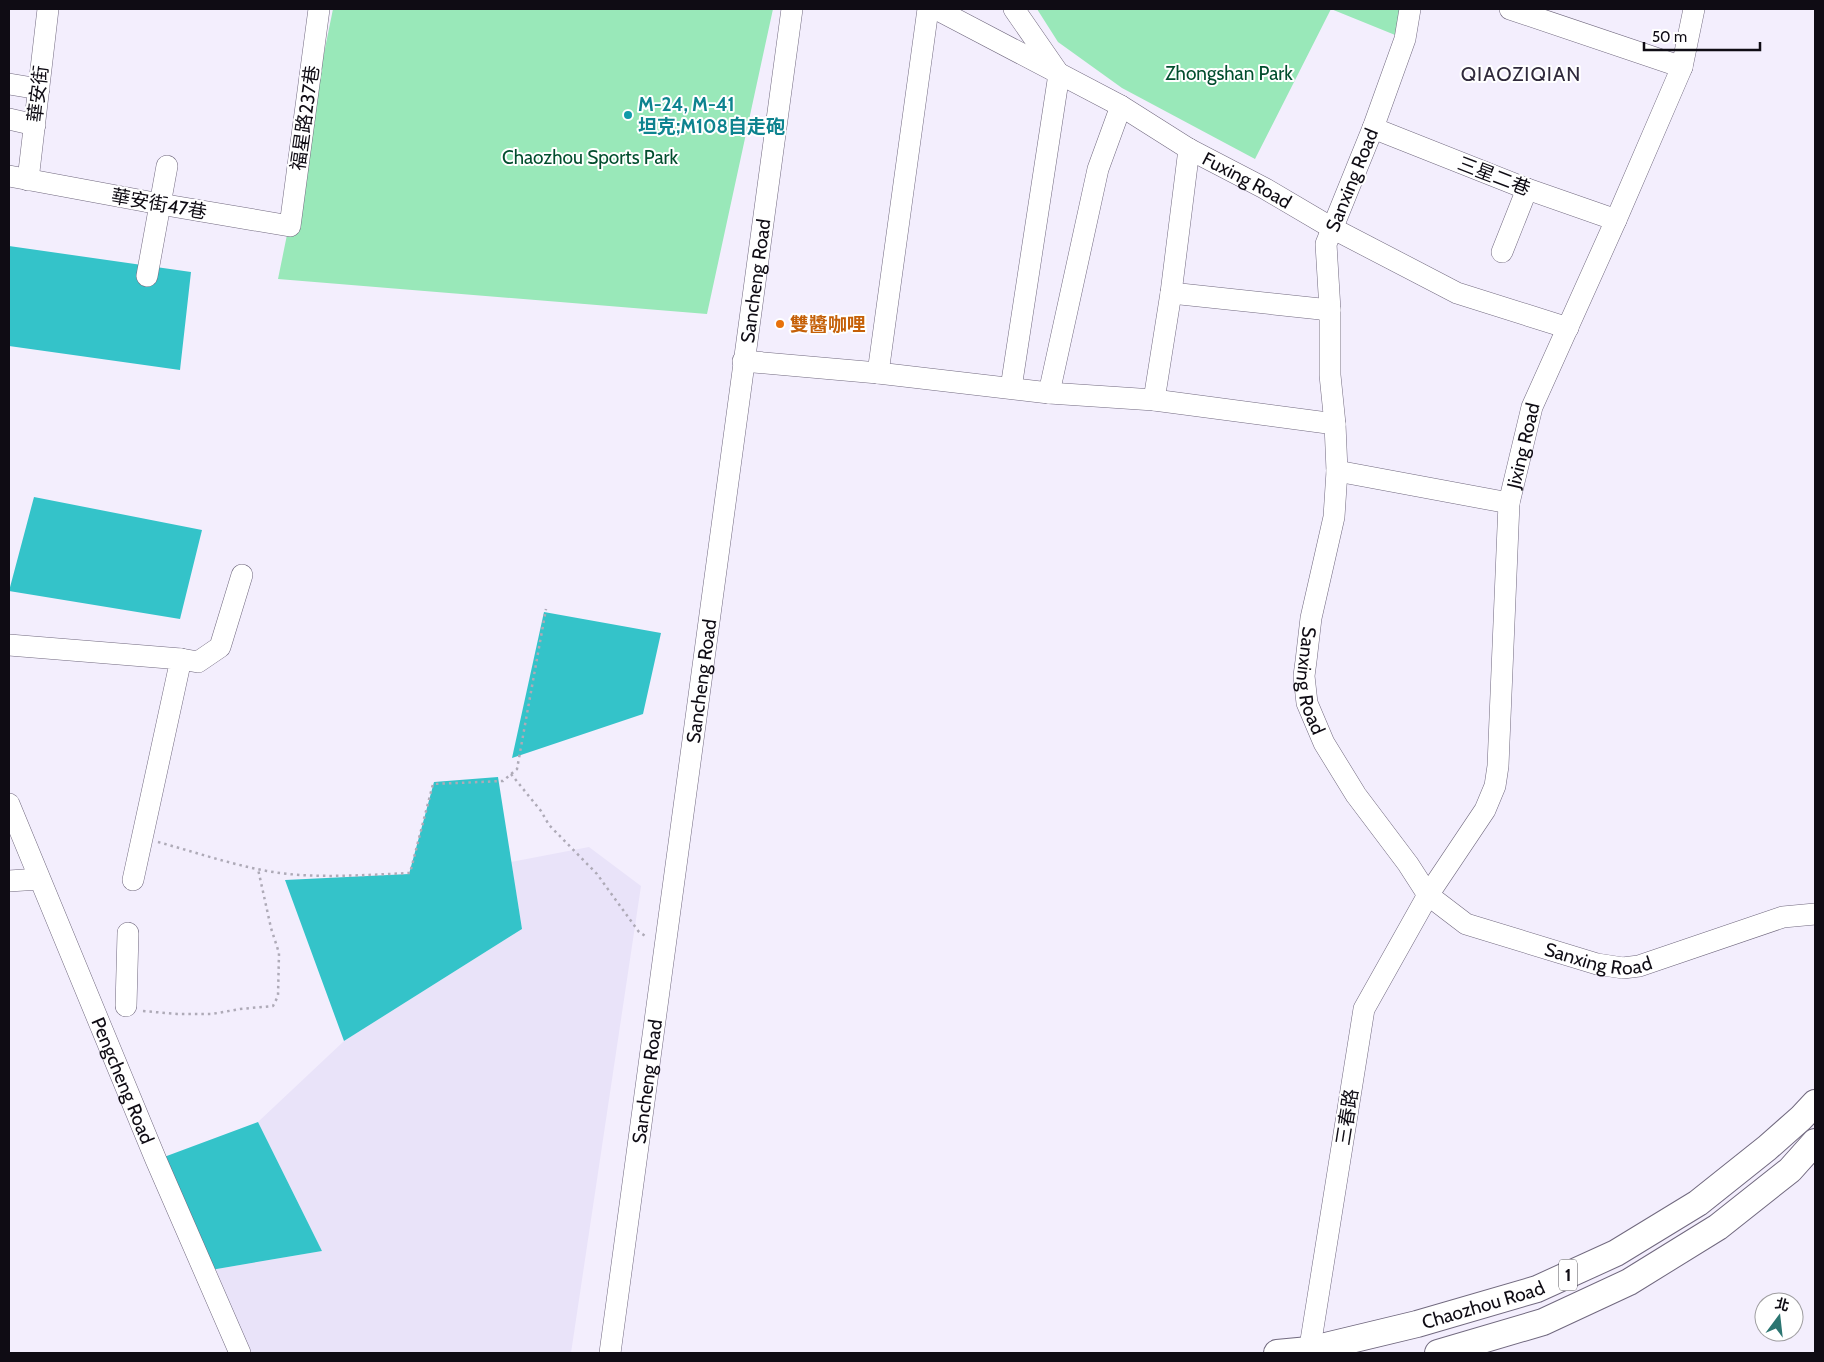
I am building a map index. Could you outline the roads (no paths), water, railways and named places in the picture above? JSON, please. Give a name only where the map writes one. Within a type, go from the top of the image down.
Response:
[{"type":"main road","name":"Chaozhou Road","points":[[1277,1353],[1309,1351],[1417,1324],[1537,1289],[1616,1253],[1698,1203],[1767,1148],[1802,1118],[1815,1103]]},
{"type":"main road","name":"Chaozhou Road","points":[[1438,1353],[1543,1322],[1629,1282],[1718,1227],[1790,1170],[1815,1142]]},
{"type":"street","name":"華安街","points":[[18,178],[35,126],[48,9]]},
{"type":"street","name":"福星路237巷","points":[[290,226],[320,9]]},
{"type":"street","name":"Sancheng Road","points":[[610,1353],[792,9]]},
{"type":"street","points":[[878,373],[928,9]]},
{"type":"street","name":"Fuxing Road","points":[[936,9],[1121,106],[1189,149],[1264,188],[1332,228],[1457,293],[1568,328]]},
{"type":"street","points":[[1011,388],[1059,74],[1014,9]]},
{"type":"street","name":"Sanxing Road","points":[[1410,9],[1405,39],[1373,128],[1326,244],[1330,310],[1330,374],[1336,424],[1337,471],[1334,517],[1312,618],[1304,676],[1307,703],[1324,743],[1356,795],[1408,864],[1428,895],[1466,924],[1597,964],[1623,968],[1639,966],[1783,917],[1815,914]]},
{"type":"street","points":[[1510,9],[1682,67]]},
{"type":"street","name":"Jixing Road","points":[[1428,895],[1485,810],[1495,786],[1498,766],[1509,502],[1532,407],[1682,67],[1694,9]]},
{"type":"street","points":[[9,84],[39,89]]},
{"type":"street","points":[[1049,393],[1098,169],[1121,106]]},
{"type":"street","points":[[9,119],[35,126]]},
{"type":"street","name":"三星二巷","points":[[1373,128],[1527,189],[1616,220]]},
{"type":"street","points":[[1154,400],[1171,293],[1189,149]]},
{"type":"street","points":[[147,276],[167,166]]},
{"type":"street","name":"華安街47巷","points":[[18,178],[290,226]]},
{"type":"street","points":[[1502,252],[1527,189]]},
{"type":"street","points":[[1171,293],[1330,310]]},
{"type":"street","points":[[743,361],[878,373],[1049,393],[1154,400],[1336,424]]},
{"type":"street","points":[[1337,471],[1509,502]]},
{"type":"street","points":[[9,645],[198,662],[220,648],[242,575]]},
{"type":"street","points":[[133,880],[180,659]]},
{"type":"street","name":"Pengcheng Road","points":[[9,804],[156,1160],[240,1353]]},
{"type":"street","points":[[9,882],[39,879]]},
{"type":"street","name":"三春路","points":[[1309,1351],[1364,1009],[1428,895]]},
{"type":"street","points":[[126,1006],[128,933]]},
{"type":"water","points":[[9,246],[191,272],[180,370],[9,346]]},
{"type":"water","points":[[34,497],[202,530],[180,619],[9,591]]},
{"type":"water","points":[[544,612],[661,633],[643,714],[512,758]]},
{"type":"water","points":[[498,777],[522,929],[344,1041],[285,880],[409,874],[434,782]]},
{"type":"water","points":[[258,1122],[322,1251],[205,1271],[156,1160]]},
{"type":"place","name":"M-24, M-41 坦克;M108自走砲","points":[[628,115]]},
{"type":"place","name":"雙醬咖哩","points":[[780,324]]},
{"type":"district","name":"QIAOZIQIAN","points":[[1521,74]]},
{"type":"park label","name":"Zhongshan Park","points":[[1229,73]]},
{"type":"park label","name":"Chaozhou Sports Park","points":[[590,157]]}]
